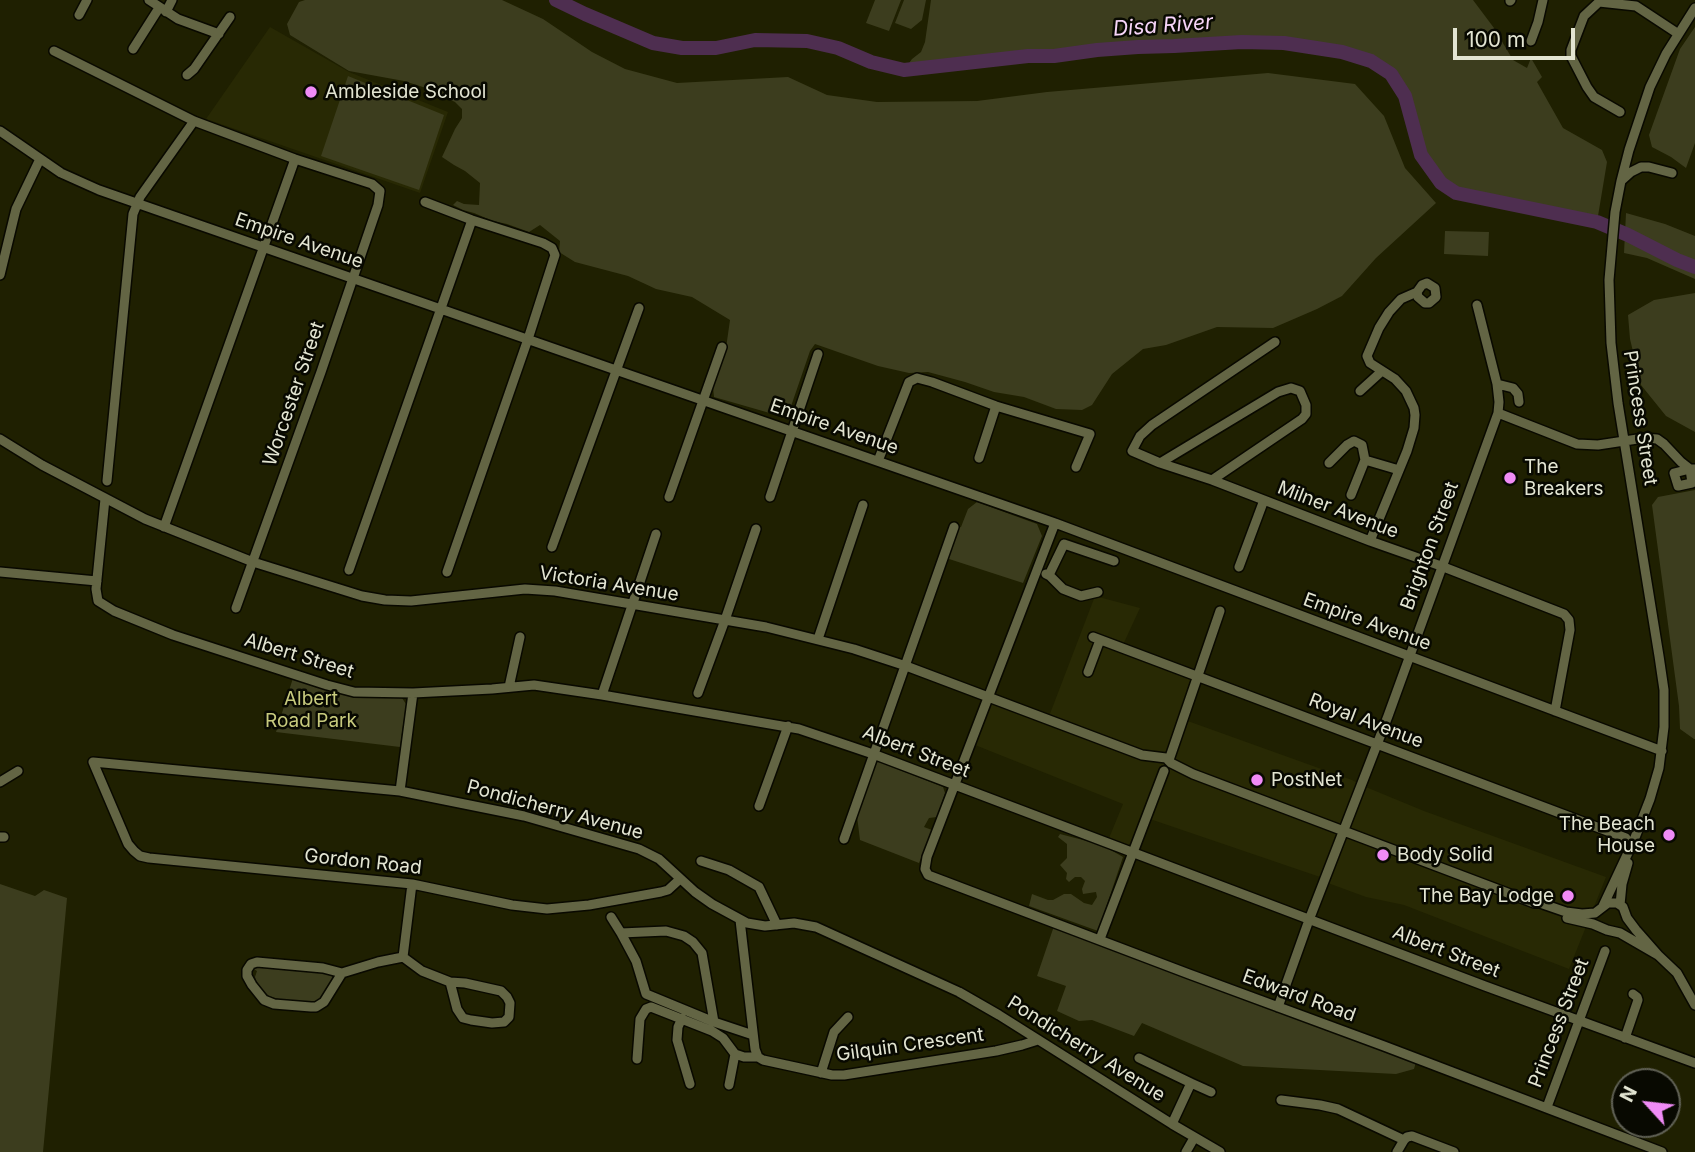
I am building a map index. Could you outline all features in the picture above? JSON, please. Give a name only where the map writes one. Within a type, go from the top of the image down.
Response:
[{"type":"street","points":[[79,15],[87,0]]},
{"type":"street","points":[[149,0],[178,19],[219,34]]},
{"type":"street","points":[[132,49],[172,0]]},
{"type":"street","points":[[1531,41],[1543,0]]},
{"type":"street","points":[[1620,112],[1593,96],[1571,56],[1583,19],[1599,1],[1639,3],[1677,33]]},
{"type":"street","name":"Princess Street","points":[[1602,907],[1629,841],[1650,799],[1664,727],[1662,677],[1618,403],[1611,343],[1608,298],[1611,250],[1620,181],[1642,109],[1658,68],[1677,33],[1695,8]]},
{"type":"street","points":[[187,75],[230,17]]},
{"type":"street","points":[[54,51],[194,121],[295,159],[164,527]]},
{"type":"street","points":[[107,481],[131,233],[137,203],[194,121]]},
{"type":"street","name":"Empire Avenue","points":[[0,131],[61,173],[80,182],[1055,523],[1661,751]]},
{"type":"street","points":[[0,275],[16,209],[40,159]]},
{"type":"street","name":"Worcester Street","points":[[236,608],[353,278],[378,205],[380,191],[372,184],[295,159]]},
{"type":"street","points":[[1620,181],[1637,167],[1672,173]]},
{"type":"street","points":[[425,202],[543,243],[553,249],[555,255],[447,572]]},
{"type":"street","points":[[349,570],[472,220]]},
{"type":"street","points":[[1370,541],[1414,428],[1415,408],[1406,391],[1395,379],[1375,368],[1368,360],[1368,352],[1379,328],[1395,304],[1405,296],[1417,292]]},
{"type":"street","points":[[1477,305],[1497,384],[1498,413],[1577,444],[1598,445],[1657,439],[1693,469]]},
{"type":"street","points":[[552,547],[639,308]]},
{"type":"street","name":"Milner Avenue","points":[[1275,342],[1152,425],[1140,436],[1132,451],[1562,612],[1569,620],[1570,635],[1555,711]]},
{"type":"street","points":[[668,497],[722,347]]},
{"type":"street","points":[[770,496],[818,354]]},
{"type":"street","points":[[1360,391],[1382,372]]},
{"type":"street","points":[[878,461],[909,382],[921,378],[1090,434],[1076,467]]},
{"type":"street","points":[[1497,384],[1513,388],[1520,402]]},
{"type":"street","points":[[1160,463],[1278,392],[1291,388],[1300,391],[1306,405],[1306,414],[1302,419],[1212,480]]},
{"type":"street","points":[[979,458],[996,405]]},
{"type":"street","name":"Brighton Street","points":[[1278,1007],[1498,413]]},
{"type":"street","name":"Victoria Avenue","points":[[0,439],[41,465],[164,527],[253,562],[352,593],[385,600],[411,601],[525,589],[555,591],[818,639],[906,666],[1534,902],[1577,914],[1595,913],[1602,907]]},
{"type":"street","points":[[1329,463],[1354,441],[1363,447],[1365,460],[1399,470]]},
{"type":"street","points":[[1669,451],[1678,486],[1690,485],[1693,469]]},
{"type":"street","name":"Milner Avenue","points":[[1351,495],[1365,460]]},
{"type":"street","points":[[1674,472],[1693,469]]},
{"type":"street","points":[[0,572],[97,580],[105,499]]},
{"type":"street","points":[[1239,567],[1264,500]]},
{"type":"street","points":[[818,639],[863,505]]},
{"type":"street","points":[[955,785],[1055,523]]},
{"type":"street","points":[[844,839],[954,527]]},
{"type":"street","points":[[698,692],[756,529]]},
{"type":"street","points":[[602,695],[656,534]]},
{"type":"street","points":[[1049,575],[1064,544],[1114,561]]},
{"type":"street","points":[[1038,571],[1049,575],[1059,587],[1082,596],[1098,592]]},
{"type":"street","name":"Albert Street","points":[[97,580],[98,601],[104,606],[173,635],[344,691],[413,693],[534,685],[788,726],[820,735],[1695,1063]]},
{"type":"street","points":[[1100,939],[1199,677],[1220,611]]},
{"type":"street","points":[[509,687],[520,637]]},
{"type":"street","name":"Royal Avenue","points":[[1088,672],[1097,638],[1629,841]]},
{"type":"street","points":[[400,791],[413,693]]},
{"type":"street","points":[[759,806],[788,726]]},
{"type":"street","name":"Pondicherry Avenue","points":[[93,762],[400,791],[524,816],[629,845],[650,854],[712,904],[740,920],[765,926],[804,924],[959,992],[999,1014],[1220,1152]]},
{"type":"street","name":"Gordon Road","points":[[93,762],[128,844],[140,856],[149,858],[412,884],[512,905],[547,909],[589,905],[661,892],[668,890],[680,879]]},
{"type":"street","points":[[0,782],[18,771]]},
{"type":"street","name":"Edward Road","points":[[955,785],[925,863],[925,872],[933,878],[1662,1152]]},
{"type":"street","name":"Princess Street","points":[[1620,905],[1629,841]]},
{"type":"street","points":[[701,861],[729,870],[759,887],[777,925]]},
{"type":"street","points":[[402,957],[412,884]]},
{"type":"street","name":"Victoria Avenue","points":[[1534,902],[1563,916],[1593,923],[1629,937],[1658,955]]},
{"type":"street","points":[[1627,918],[1623,926],[1609,930],[1599,919],[1602,907],[1611,902],[1620,905],[1639,934],[1677,973],[1695,1005]]},
{"type":"street","points":[[611,918],[638,967],[646,994],[714,1023],[753,1035]]},
{"type":"street","points":[[740,920],[758,1057]]},
{"type":"street","points":[[621,933],[666,931],[684,936],[693,942],[702,953],[714,1023]]},
{"type":"street","name":"Princess Street","points":[[1547,1107],[1605,951]]},
{"type":"street","points":[[342,973],[324,1002],[316,1007],[274,1004],[264,1000],[247,976],[251,964],[257,962],[323,968],[342,973],[402,957],[422,971],[450,982],[500,991],[510,1003],[509,1017],[504,1022],[492,1023],[463,1018],[457,1009],[450,982]]},
{"type":"street","points":[[1625,1038],[1638,1000],[1633,994]]},
{"type":"street","points":[[637,1059],[640,1019],[646,1009],[655,1008],[719,1035],[735,1054],[729,1085]]},
{"type":"street","points":[[821,1073],[834,1032],[848,1017]]},
{"type":"street","points":[[682,1018],[677,1040],[690,1084]]},
{"type":"street","name":"Gilquin Crescent","points":[[735,1054],[821,1073],[844,1075],[996,1051],[1038,1040]]},
{"type":"street","points":[[1139,1058],[1211,1092]]},
{"type":"street","points":[[1172,1124],[1191,1083]]},
{"type":"street","points":[[1281,1100],[1338,1109],[1404,1140]]},
{"type":"street","points":[[1397,1152],[1404,1140],[1412,1136],[1454,1152]]},
{"type":"street","points":[[1186,1152],[1194,1138]]},
{"type":"shaded area","name":"Ambleside School","points":[[270,27],[349,72],[448,112],[420,193],[206,119]]},
{"type":"shaded area","points":[[1095,596],[1140,608],[1122,647],[1199,679],[1185,720],[1352,780],[1424,811],[1606,877],[1569,969],[1404,905],[1366,897],[1328,883],[1326,879],[1147,818],[1132,853],[1107,843],[1123,804],[970,743],[989,698],[1048,719]]},
{"type":"green space","points":[[502,0],[543,19],[592,52],[625,69],[677,83],[788,77],[827,95],[877,102],[977,101],[1047,92],[1268,73],[1355,84],[1384,116],[1405,168],[1436,203],[1376,258],[1342,296],[1273,328],[1217,327],[1166,345],[1143,349],[1112,374],[1092,405],[1082,410],[1056,409],[1024,397],[994,392],[928,372],[909,373],[878,366],[815,344],[810,351],[787,418],[714,397],[713,387],[726,348],[730,320],[692,297],[656,289],[628,276],[575,262],[559,252],[560,241],[540,225],[529,232],[453,205],[457,201],[479,205],[480,183],[442,157],[462,118],[462,109],[455,102],[426,88],[349,71],[290,35],[287,24],[299,2]]},
{"type":"green space","points":[[875,0],[901,0],[889,31],[866,23]]},
{"type":"green space","points":[[904,0],[926,0],[922,20],[911,29],[895,23]]},
{"type":"green space","points":[[931,0],[1473,0],[1513,60],[1527,68],[1531,58],[1542,77],[1537,82],[1563,128],[1602,150],[1607,162],[1597,222],[1456,193],[1441,183],[1421,155],[1405,96],[1391,74],[1371,61],[1342,52],[1284,43],[1242,42],[1097,50],[904,70],[921,52],[925,42]]},
{"type":"green space","points":[[1695,27],[1695,143],[1686,168],[1652,147],[1649,135],[1680,49]]},
{"type":"green space","points":[[348,76],[444,115],[419,190],[321,156]]},
{"type":"green space","points":[[1626,213],[1695,236],[1695,279],[1647,258],[1624,253]]},
{"type":"green space","points":[[1445,231],[1489,232],[1488,256],[1444,254]]},
{"type":"green space","points":[[1695,293],[1695,432],[1666,416],[1641,385],[1630,339],[1628,315],[1654,300]]},
{"type":"green space","points":[[1695,490],[1694,739],[1680,729],[1652,505],[1658,497]]},
{"type":"green space","points":[[977,502],[1037,524],[1042,536],[1023,583],[946,558],[968,509]]},
{"type":"green space","name":"Albert Road Park","points":[[293,678],[352,696],[402,698],[406,704],[400,747],[276,732]]},
{"type":"green space","points":[[877,761],[943,787],[945,793],[937,817],[929,818],[924,827],[932,830],[919,863],[860,840],[857,816]]},
{"type":"green space","points":[[1060,834],[1102,845],[1123,857],[1098,931],[1029,906],[1032,894],[1053,900],[1064,894],[1071,894],[1092,905],[1097,897],[1096,892],[1083,894],[1085,881],[1081,877],[1075,877],[1069,882],[1066,879],[1067,873],[1060,865],[1067,858],[1067,844],[1058,837]]},
{"type":"green space","points":[[0,884],[35,896],[44,890],[67,898],[43,1152],[0,1152]]},
{"type":"green space","points":[[1054,926],[1416,1062],[1414,1069],[1396,1074],[1243,1066],[1142,1023],[1134,1036],[1092,1020],[1079,1021],[1057,1011],[1066,986],[1037,976]]},
{"type":"green space","points":[[258,965],[331,973],[333,978],[324,998],[315,1004],[288,1002],[269,996],[258,987],[255,977],[257,971],[252,968]]},
{"type":"waterway","name":"Disa River","points":[[556,0],[653,43],[682,48],[716,48],[755,40],[807,41],[838,48],[871,62],[904,70],[1097,50],[1242,42],[1284,43],[1342,52],[1371,61],[1391,74],[1405,96],[1421,155],[1441,183],[1456,193],[1597,222],[1695,267]]},
{"type":"place","name":"Ambleside School","points":[[311,92]]},
{"type":"place","name":"The Breakers","points":[[1510,478]]},
{"type":"place","name":"PostNet","points":[[1257,780]]},
{"type":"place","name":"The Beach House","points":[[1669,835]]},
{"type":"place","name":"Body Solid","points":[[1383,855]]},
{"type":"place","name":"The Bay Lodge","points":[[1568,896]]}]
